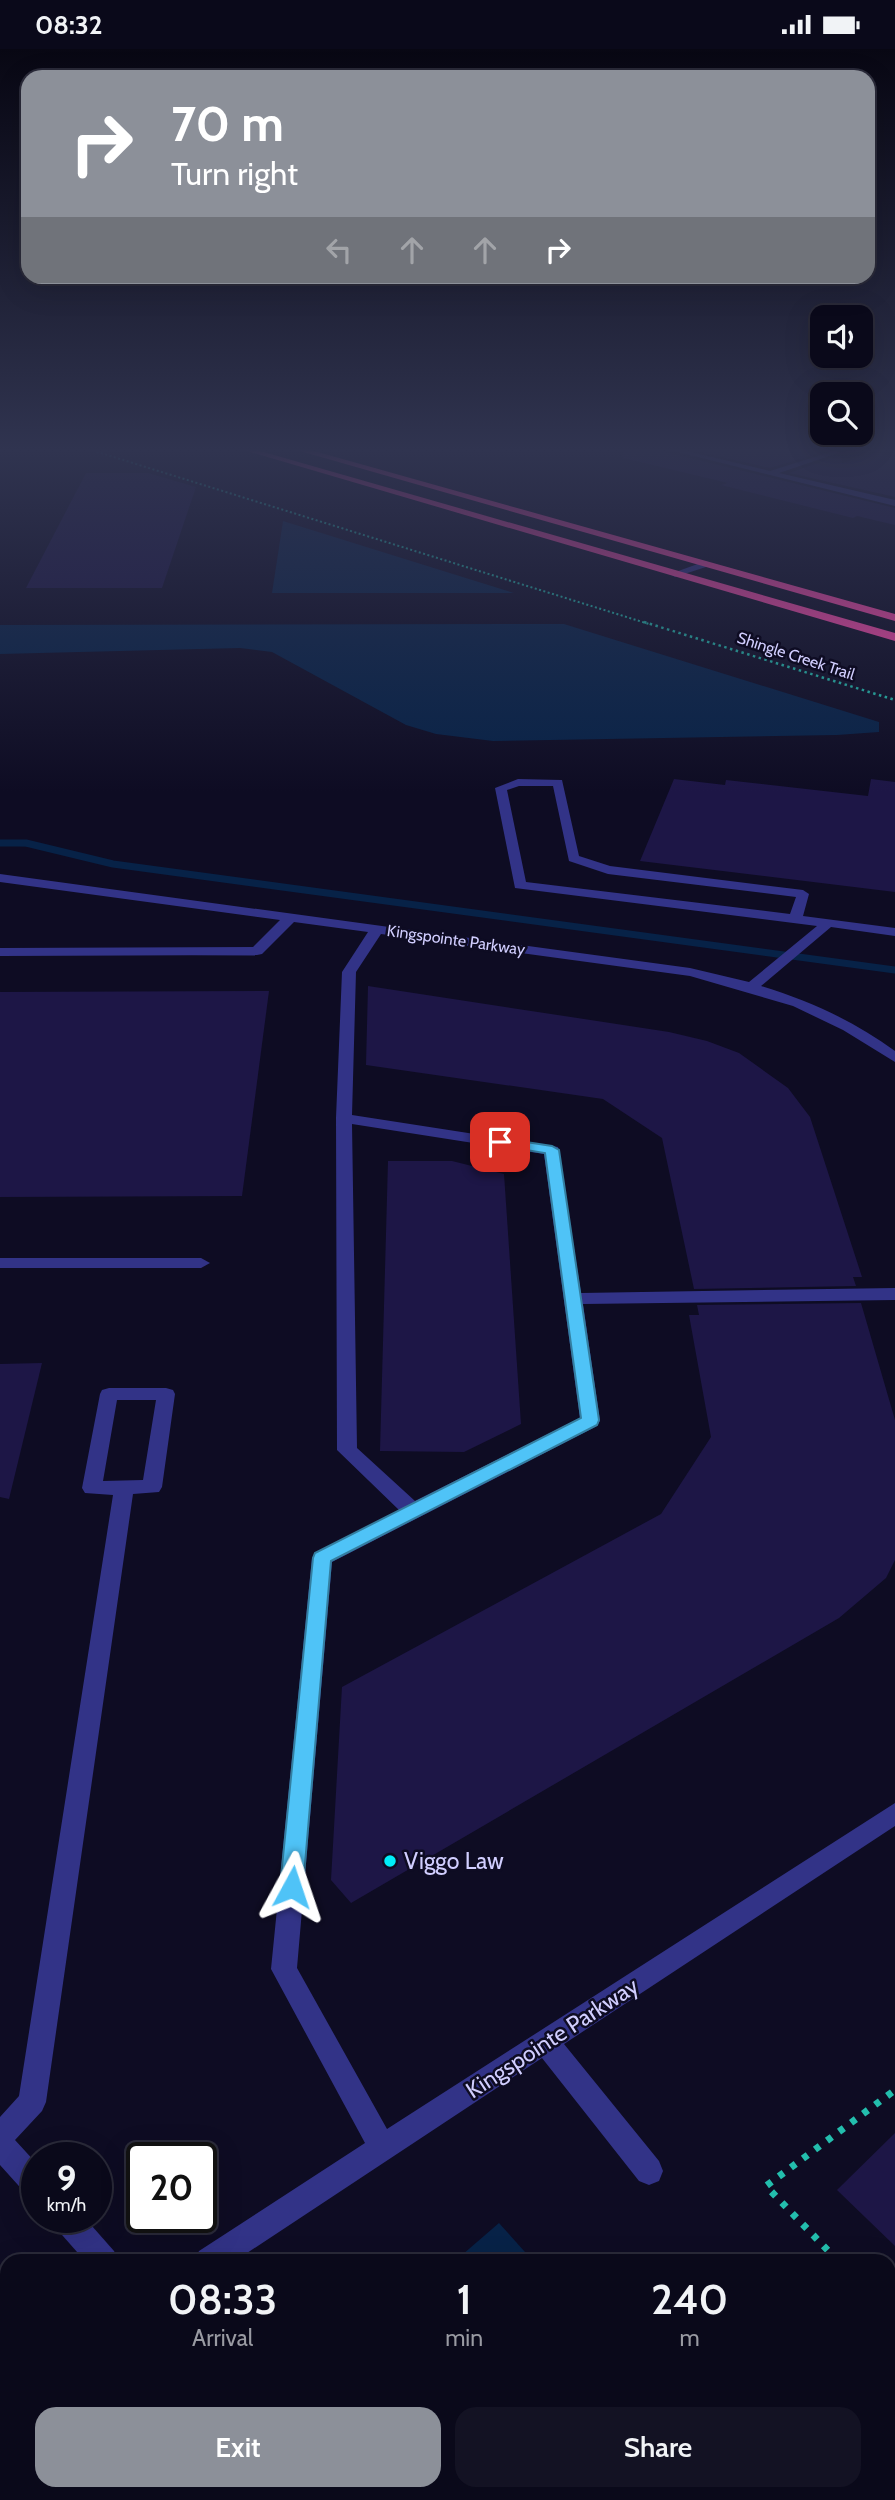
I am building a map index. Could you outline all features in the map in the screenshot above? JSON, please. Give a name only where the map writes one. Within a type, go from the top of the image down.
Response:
[{"type":"highway","points":[[642,563],[895,637]]},
{"type":"highway","points":[[706,564],[895,618]]},
{"type":"street","points":[[675,573],[706,564]]},
{"type":"street","points":[[796,919],[803,894],[608,870],[573,858],[558,782],[518,783],[501,787],[520,885],[895,932]]},
{"type":"street","name":"Kingspointe Parkway","points":[[0,878],[690,972],[753,986],[815,1010],[867,1036],[895,1058]]},
{"type":"street","points":[[0,953],[257,951],[290,918]]},
{"type":"street","points":[[753,986],[828,923]]},
{"type":"street","points":[[377,929],[349,972],[344,1118],[347,1450],[413,1511]]},
{"type":"street","points":[[344,1118],[552,1150],[590,1420],[322,1558],[284,1969],[383,2148]]},
{"type":"street","points":[[0,1263],[201,1263]]},
{"type":"street","points":[[573,1299],[895,1294]]},
{"type":"street","points":[[108,1394],[166,1394],[152,1487],[124,1487],[92,1487],[108,1394]]},
{"type":"street","points":[[0,2137],[32,2102],[124,1487]]},
{"type":"street","name":"Kingspointe Parkway","points":[[220,2254],[895,1813]]},
{"type":"street","points":[[546,2042],[649,2171]]},
{"type":"street","points":[[0,2144],[21,2167]]},
{"type":"street","points":[[79,2233],[98,2254]]},
{"type":"path","name":"Shingle Creek Trail","points":[[456,563],[895,700]]},
{"type":"path","points":[[831,2254],[766,2186],[895,2090]]},
{"type":"water","points":[[277,563],[419,563],[514,593],[272,593]]},
{"type":"water","points":[[564,624],[879,722],[879,732],[493,741],[436,734],[406,725],[272,652],[240,648],[0,654],[0,625]]},
{"type":"water","points":[[499,2223],[527,2254],[463,2254]]},
{"type":"building","points":[[39,563],[170,563],[162,588],[26,588]]},
{"type":"building","points":[[674,779],[725,785],[726,780],[868,796],[871,779],[895,782],[895,892],[640,861]]},
{"type":"building","points":[[368,986],[669,1032],[707,1041],[739,1053],[788,1088],[810,1117],[862,1277],[853,1277],[856,1286],[694,1289],[662,1138],[603,1099],[366,1065]]},
{"type":"building","points":[[269,991],[242,1196],[0,1197],[0,992]]},
{"type":"building","points":[[388,1161],[452,1161],[504,1174],[521,1424],[464,1452],[380,1451]]},
{"type":"building","points":[[861,1303],[895,1420],[895,1560],[886,1578],[839,1618],[351,1903],[331,1880],[342,1687],[661,1514],[711,1437],[689,1315],[699,1315],[697,1305]]},
{"type":"building","points":[[42,1363],[9,1499],[0,1497],[0,1364]]},
{"type":"building","points":[[895,2133],[895,2246],[837,2190]]},
{"type":"waterway","points":[[0,843],[26,843],[30,844],[0,843]]},
{"type":"waterway","points":[[30,844],[113,864],[895,970]]},
{"type":"place","name":"Viggo Law","points":[[390,1861]]},
{"type":"route","points":[[292,1887],[322,1558],[590,1420],[552,1150],[500,1142]]}]
